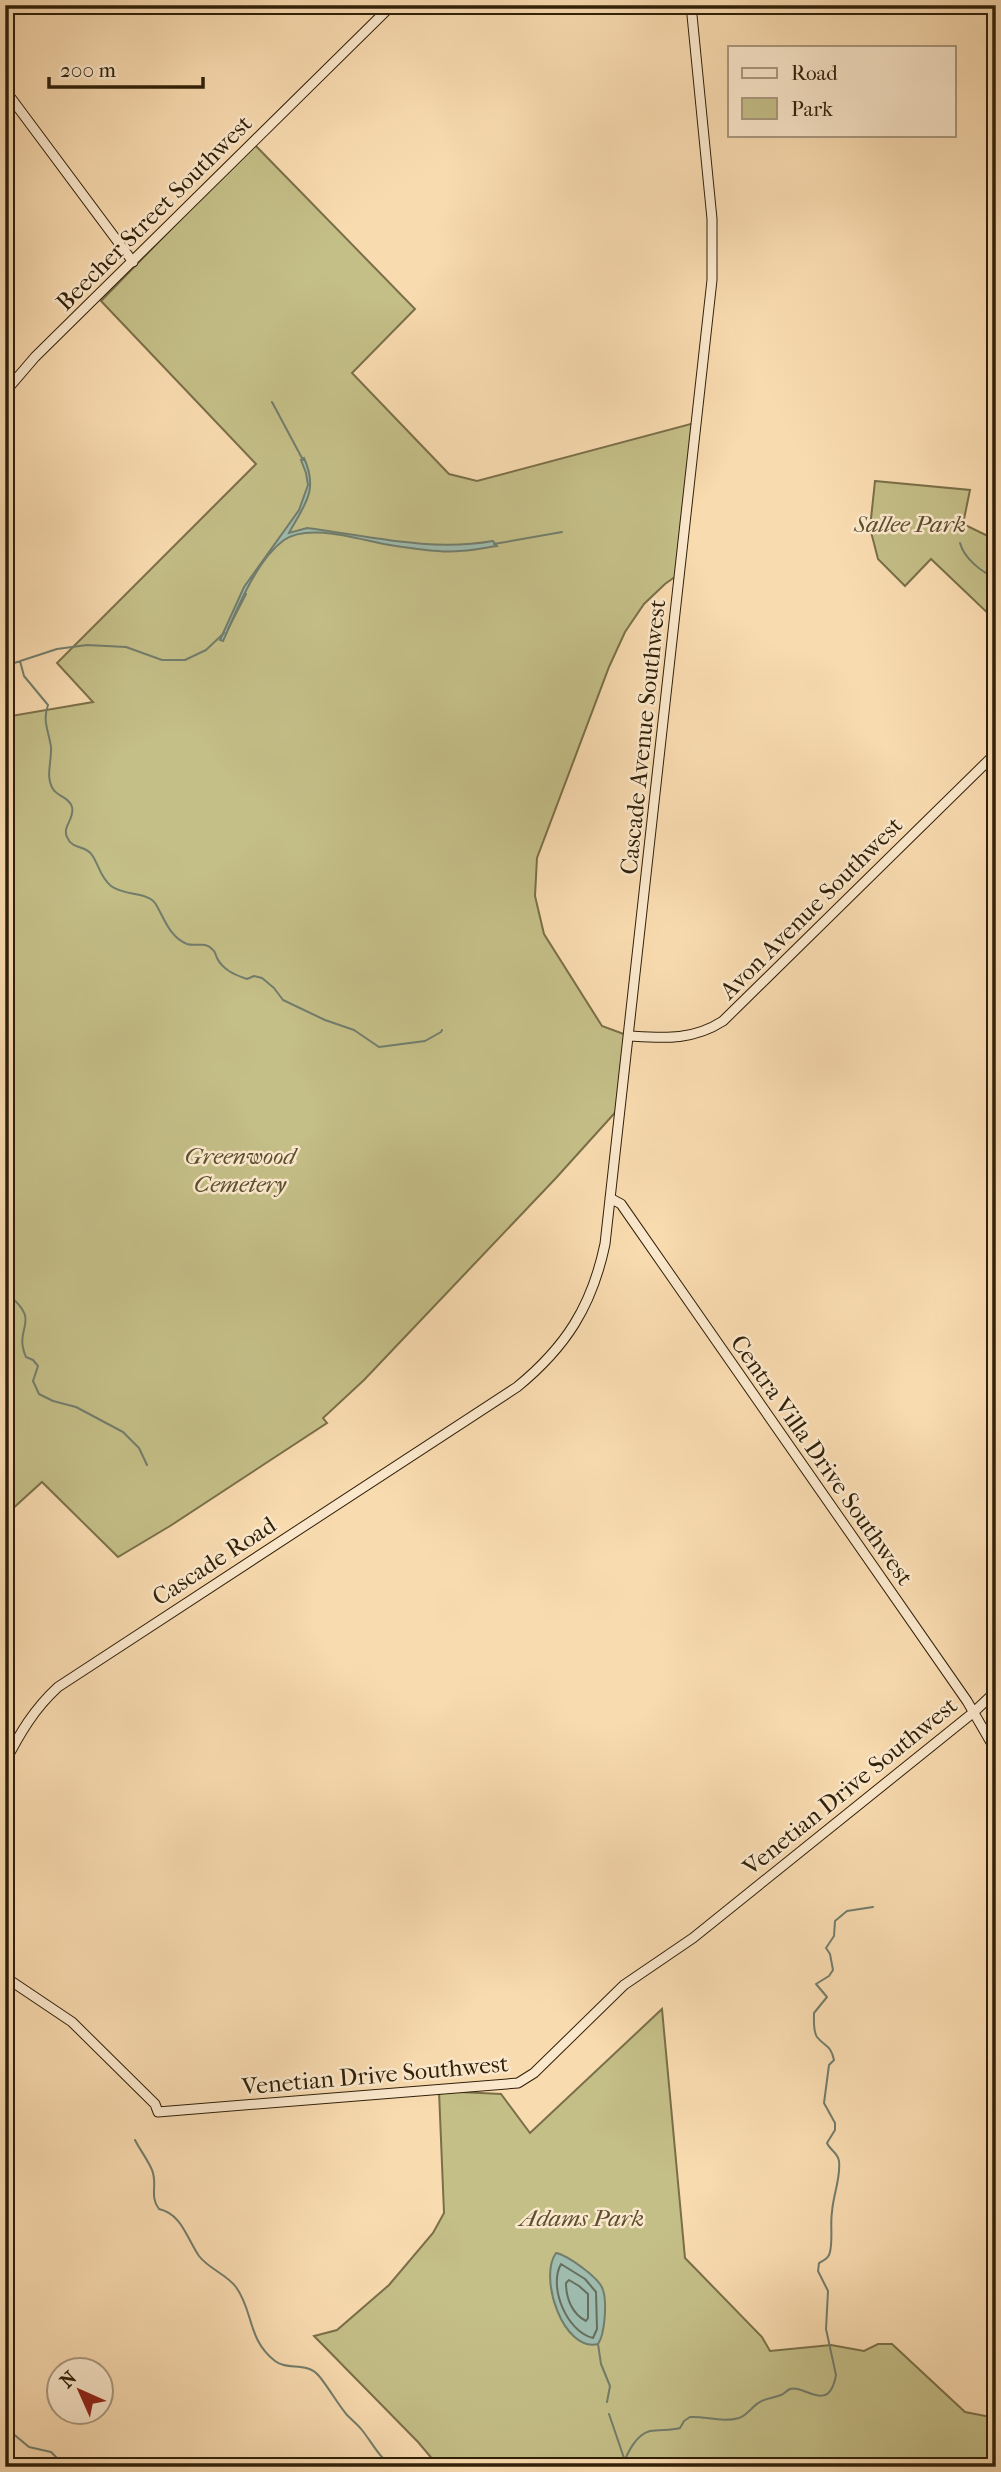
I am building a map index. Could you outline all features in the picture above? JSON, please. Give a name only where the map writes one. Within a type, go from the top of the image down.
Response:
[{"type":"street","name":"Beecher Street Southwest","points":[[5,392],[35,357],[392,5]]},
{"type":"street","name":"Cascade Avenue Southwest","points":[[469,1418],[536,1371],[557,1349],[590,1298],[600,1269],[629,1036],[712,280],[712,219],[691,5]]},
{"type":"street","points":[[5,90],[133,262]]},
{"type":"street","name":"Avon Avenue Southwest","points":[[629,1036],[680,1038],[696,1035],[723,1021],[996,753]]},
{"type":"street","name":"Centra Villa Drive Southwest","points":[[610,1198],[621,1204],[974,1712],[996,1751]]},
{"type":"street","name":"Cascade Road","points":[[5,1762],[35,1710],[69,1678],[469,1418]]},
{"type":"street","name":"Venetian Drive Southwest","points":[[5,1977],[72,2022],[155,2104],[158,2112],[518,2083],[534,2073],[624,1985],[693,1938],[974,1712],[996,1691]]},
{"type":"green space","name":"Greenwood Cemetery","points":[[254,144],[415,309],[352,373],[449,474],[477,481],[698,422],[679,574],[644,604],[625,632],[609,667],[537,858],[535,896],[544,934],[602,1026],[629,1036],[621,1106],[364,1380],[323,1418],[327,1423],[118,1557],[42,1482],[9,1512],[5,1509],[5,717],[93,702],[57,663],[256,464],[101,301]]},
{"type":"green space","points":[[996,215],[996,320],[989,219]]},
{"type":"green space","name":"Sallee Park","points":[[875,481],[970,490],[963,524],[996,540],[996,621],[931,559],[905,586],[878,559],[870,528]]},
{"type":"green space","name":"Adams Park","points":[[662,2009],[685,2258],[762,2337],[770,2351],[831,2345],[864,2351],[878,2344],[892,2344],[965,2412],[996,2418],[996,2467],[439,2467],[314,2336],[337,2330],[389,2285],[433,2233],[444,2213],[439,2091],[501,2094],[530,2133]]},
{"type":"water","points":[[304,458],[310,489],[289,533],[307,528],[423,544],[493,541],[497,546],[468,550],[424,550],[319,532],[294,535],[284,540],[265,560],[248,586],[223,641],[220,640],[244,587],[299,510],[308,485],[301,460]]},
{"type":"water","points":[[556,2253],[568,2258],[601,2285],[605,2318],[598,2344],[586,2344],[575,2337],[565,2326],[558,2311],[550,2279],[551,2264]]},
{"type":"waterway","points":[[272,402],[303,460]]},
{"type":"waterway","points":[[494,544],[562,532]]},
{"type":"waterway","points":[[960,543],[974,564],[996,578]]},
{"type":"waterway","points":[[228,629],[246,594]]},
{"type":"waterway","points":[[5,666],[57,649],[87,645],[126,647],[162,660],[185,660],[206,650],[224,633]]},
{"type":"waterway","points":[[20,661],[24,676],[48,705],[46,726],[51,747],[49,779],[55,792],[72,807],[72,815],[66,829],[67,837],[72,844],[89,852],[111,886],[151,900],[176,937],[187,944],[209,947],[230,972],[247,979],[254,976],[262,978],[283,1000],[354,1030],[379,1047],[425,1041],[442,1030]]},
{"type":"waterway","points":[[5,1292],[17,1302],[26,1318],[23,1346],[26,1357],[38,1366],[33,1381],[39,1394],[76,1407],[123,1432],[139,1448],[147,1465]]},
{"type":"waterway","points":[[622,2467],[636,2441],[650,2431],[680,2428],[690,2417],[726,2420],[739,2418],[760,2402],[782,2395],[790,2389],[822,2396],[833,2387],[836,2375],[826,2329],[828,2291],[818,2271],[819,2263],[830,2252],[839,2161],[827,2143],[835,2130],[835,2123],[824,2103],[829,2065],[834,2060],[815,2032],[814,2013],[827,1997],[816,1984],[833,1970],[826,1948],[834,1936],[835,1921],[847,1911],[873,1907]]},
{"type":"waterway","points":[[135,2140],[152,2170],[155,2199],[159,2209],[179,2222],[199,2256],[236,2287],[246,2306],[255,2335],[266,2353],[280,2364],[314,2371],[383,2459],[393,2467]]},
{"type":"waterway","points":[[598,2344],[601,2364],[610,2386],[607,2402]]},
{"type":"waterway","points":[[609,2414],[624,2458]]},
{"type":"waterway","points":[[5,2427],[29,2447],[51,2452],[62,2463],[75,2467]]}]
